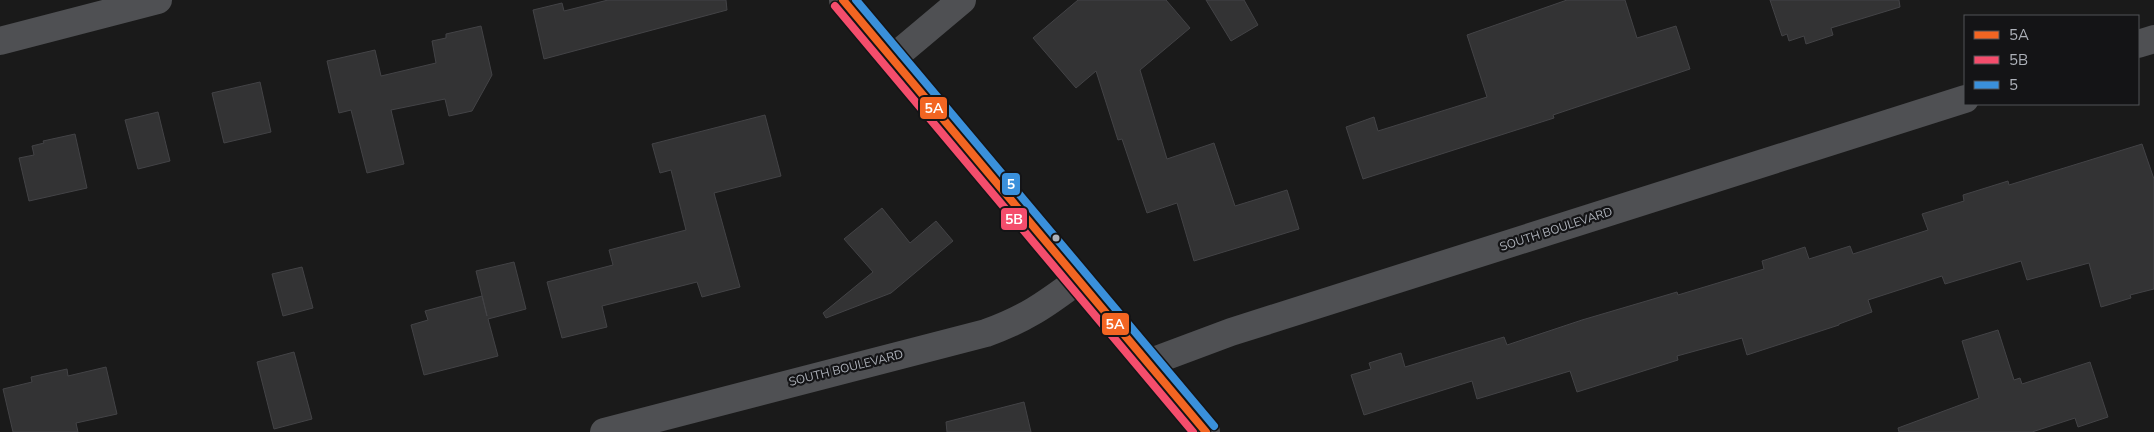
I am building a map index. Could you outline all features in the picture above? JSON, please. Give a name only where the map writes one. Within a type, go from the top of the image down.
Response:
[{"type":"main road","points":[[842,0],[893,58],[1206,432]]},
{"type":"street","points":[[0,41],[158,0]]},
{"type":"street","points":[[893,58],[962,0]]},
{"type":"street","points":[[2139,44],[2154,39]]},
{"type":"street","name":"SOUTH BOULEVARD","points":[[1148,363],[1231,332],[1964,99]]},
{"type":"street","name":"SOUTH BOULEVARD","points":[[604,432],[986,332],[1013,323],[1040,309],[1077,280]]},
{"type":"building","points":[[608,0],[726,0],[727,10],[544,59],[533,10],[562,3],[564,11]]},
{"type":"building","points":[[1078,0],[1166,0],[1190,28],[1140,70],[1167,159],[1214,143],[1235,206],[1287,190],[1299,229],[1194,261],[1177,203],[1147,213],[1122,139],[1118,140],[1096,71],[1076,88],[1033,38]]},
{"type":"building","points":[[1206,0],[1244,0],[1258,25],[1231,41]]},
{"type":"building","points":[[1567,0],[1625,0],[1637,38],[1676,26],[1690,69],[1553,115],[1554,118],[1363,179],[1346,127],[1374,117],[1378,131],[1487,97],[1467,35]]},
{"type":"building","points":[[1770,0],[1899,0],[1900,7],[1831,28],[1833,35],[1806,44],[1804,36],[1789,41],[1787,34],[1782,36]]},
{"type":"building","points":[[481,26],[492,75],[472,111],[449,116],[445,99],[391,110],[404,164],[367,173],[351,110],[339,113],[327,61],[375,50],[381,76],[436,63],[432,41],[446,38],[446,34]]},
{"type":"building","points":[[260,82],[271,132],[224,143],[212,93]]},
{"type":"building","points":[[158,112],[170,161],[138,169],[125,120]]},
{"type":"building","points":[[765,115],[781,176],[714,193],[740,287],[702,297],[697,282],[602,306],[607,327],[562,338],[547,282],[613,265],[609,250],[686,230],[671,170],[660,173],[652,144]]},
{"type":"building","points":[[75,134],[87,188],[29,201],[19,158],[34,155],[32,146],[44,143],[43,141]]},
{"type":"building","points":[[2142,144],[2154,179],[2154,289],[2130,295],[2131,298],[2101,307],[2089,263],[2027,280],[2021,261],[1945,284],[1942,276],[1868,300],[1872,312],[1839,325],[1747,355],[1742,338],[1677,356],[1678,360],[1577,392],[1570,371],[1477,399],[1472,381],[1364,415],[1351,375],[1371,369],[1369,363],[1401,353],[1405,367],[1504,337],[1507,345],[1582,320],[1677,292],[1678,295],[1764,269],[1762,261],[1805,247],[1809,259],[1850,246],[1853,254],[1928,230],[1922,214],[1964,201],[1963,195],[2008,181],[2009,185]]},
{"type":"building","points":[[882,208],[910,243],[936,221],[953,241],[891,293],[826,318],[823,313],[873,272],[844,239]]},
{"type":"building","points":[[514,262],[526,309],[488,319],[498,356],[424,375],[411,325],[428,320],[425,311],[482,296],[487,316],[476,271]]},
{"type":"building","points":[[302,267],[313,308],[283,316],[272,274]]},
{"type":"building","points":[[1998,330],[2014,380],[2020,378],[2022,384],[2090,362],[2108,417],[2078,427],[2075,418],[2032,432],[1899,432],[1898,428],[1979,398],[1962,341]]},
{"type":"building","points":[[294,352],[312,419],[274,429],[257,362]]},
{"type":"building","points":[[106,367],[117,414],[76,423],[78,432],[13,432],[3,389],[32,382],[31,377],[67,369],[68,376]]},
{"type":"building","points":[[1024,402],[1031,432],[947,432],[946,422]]},
{"type":"transit line","name":"5A","points":[[843,0],[1206,432]]},
{"type":"transit line","name":"5","points":[[856,0],[1214,426]]},
{"type":"transit line","name":"5B","points":[[835,6],[1193,432]]}]
